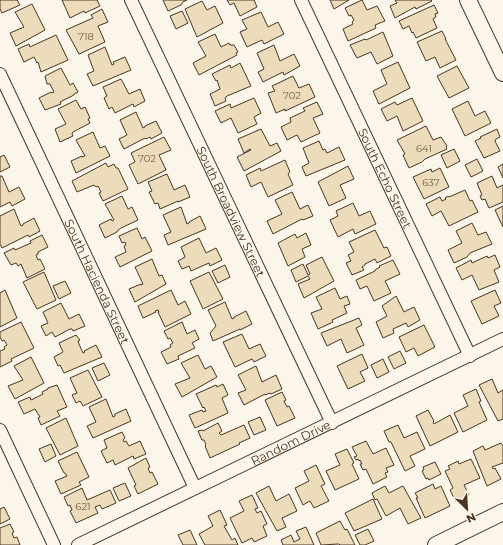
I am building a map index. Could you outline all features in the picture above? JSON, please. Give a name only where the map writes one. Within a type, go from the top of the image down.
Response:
[{"type":"street","name":"South Broadview Street","points":[[131,0],[332,423]]},
{"type":"street","name":"South Echo Street","points":[[301,0],[470,356]]},
{"type":"street","points":[[468,0],[503,73]]},
{"type":"street","name":"South Hacienda Street","points":[[0,74],[195,488]]},
{"type":"street","name":"Random Drive","points":[[78,545],[503,339]]},
{"type":"street","points":[[0,430],[54,545]]},
{"type":"street","points":[[436,545],[503,512]]},
{"type":"building","points":[[0,0],[17,0],[20,5],[2,13],[0,9]]},
{"type":"building","points":[[62,0],[97,0],[100,6],[85,13],[84,11],[70,18]]},
{"type":"building","points":[[163,0],[187,0],[181,5],[168,11]]},
{"type":"building","points":[[227,0],[254,0],[257,7],[240,16],[234,3],[230,5]]},
{"type":"building","points":[[330,0],[349,0],[334,9]]},
{"type":"building","points":[[362,0],[367,10],[377,6],[385,21],[375,25],[376,28],[348,41],[343,29],[353,24],[352,22],[354,20],[351,15],[349,16],[345,8]]},
{"type":"building","points":[[395,0],[432,1],[416,9],[415,7],[395,18],[390,6],[397,3]]},
{"type":"building","points":[[202,1],[207,10],[215,6],[223,23],[197,37],[185,9]]},
{"type":"building","points":[[32,4],[45,30],[16,46],[10,33],[24,27],[15,12]]},
{"type":"building","points":[[434,5],[438,13],[435,14],[436,17],[433,19],[437,28],[416,38],[409,26],[403,29],[399,21]]},
{"type":"building","points":[[102,9],[108,22],[98,26],[105,42],[79,54],[66,30],[93,18],[91,15]]},
{"type":"building","points":[[182,11],[188,23],[176,29],[170,16]]},
{"type":"building","points":[[261,12],[268,27],[278,22],[284,34],[264,44],[262,40],[247,47],[240,32],[247,29],[242,20]]},
{"type":"building","points":[[442,31],[456,60],[440,68],[435,57],[426,61],[417,42]]},
{"type":"building","points":[[383,32],[393,56],[377,64],[371,52],[357,58],[350,45],[365,39],[366,40]]},
{"type":"building","points":[[215,34],[221,47],[229,43],[230,45],[234,45],[238,52],[236,53],[237,55],[199,75],[193,63],[206,56],[198,42]]},
{"type":"building","points":[[56,35],[68,60],[41,72],[38,62],[37,63],[34,57],[24,62],[18,49],[29,44],[30,47]]},
{"type":"building","points":[[274,45],[280,61],[294,54],[300,66],[284,75],[283,72],[263,82],[258,72],[264,69],[257,53]]},
{"type":"building","points":[[105,47],[112,65],[114,64],[113,62],[125,57],[131,70],[93,86],[87,74],[94,71],[88,55]]},
{"type":"building","points":[[398,62],[410,88],[379,104],[373,91],[387,84],[381,70]]},
{"type":"building","points":[[240,63],[251,86],[227,96],[225,98],[226,101],[215,106],[210,94],[220,89],[217,80],[216,81],[212,74],[230,65],[231,68]]},
{"type":"building","points":[[457,66],[469,88],[449,98],[437,76]]},
{"type":"building","points":[[61,68],[70,85],[73,83],[78,92],[60,102],[61,104],[45,110],[39,98],[54,92],[50,84],[47,84],[45,76]]},
{"type":"building","points":[[293,76],[299,88],[309,84],[315,97],[285,111],[285,109],[276,113],[268,93],[275,91],[272,86]]},
{"type":"building","points":[[121,79],[129,94],[140,89],[145,101],[134,107],[133,104],[115,113],[112,107],[109,109],[104,98],[107,96],[103,87]]},
{"type":"building","points":[[254,98],[261,113],[254,117],[257,124],[238,133],[231,118],[221,123],[215,111],[230,104],[231,108]]},
{"type":"building","points":[[412,98],[423,121],[403,131],[397,116],[387,121],[381,109],[395,102],[397,105]]},
{"type":"building","points":[[76,100],[81,109],[85,107],[90,118],[88,119],[90,123],[73,132],[73,136],[60,142],[55,129],[66,124],[58,109]]},
{"type":"building","points":[[468,101],[475,116],[485,111],[491,123],[465,136],[452,109]]},
{"type":"building","points":[[317,102],[323,114],[313,118],[320,133],[301,142],[297,135],[287,140],[281,127],[291,122],[290,118],[305,111],[303,108]]},
{"type":"building","points":[[136,112],[143,128],[156,121],[162,133],[151,139],[150,137],[145,138],[124,149],[119,139],[127,135],[120,120]]},
{"type":"building","points":[[426,126],[433,140],[441,137],[447,146],[447,149],[409,168],[403,155],[405,154],[397,140]]},
{"type":"building","points":[[261,129],[270,146],[277,143],[281,151],[244,171],[237,157],[251,150],[250,149],[244,153],[238,139]]},
{"type":"building","points":[[497,129],[500,137],[495,141],[500,151],[484,158],[475,141]]},
{"type":"building","points":[[93,132],[100,148],[105,146],[110,156],[76,173],[71,161],[85,156],[76,140]]},
{"type":"building","points":[[164,137],[171,150],[159,155],[166,170],[138,184],[129,165],[135,162],[131,153]]},
{"type":"building","points":[[319,141],[323,150],[325,149],[327,153],[339,147],[345,160],[306,176],[302,167],[309,163],[303,148]]},
{"type":"building","points":[[454,149],[460,161],[447,168],[441,155]]},
{"type":"building","points":[[4,155],[10,167],[0,172],[0,157]]},
{"type":"building","points":[[477,159],[483,171],[471,177],[465,165]]},
{"type":"building","points":[[285,160],[290,172],[288,174],[293,185],[268,197],[261,182],[251,187],[246,175],[260,168],[261,171]]},
{"type":"building","points":[[106,163],[108,167],[114,164],[116,168],[118,168],[128,189],[103,201],[99,193],[101,192],[98,186],[96,187],[94,185],[77,192],[72,181]]},
{"type":"building","points":[[503,164],[503,178],[498,167]]},
{"type":"building","points":[[348,166],[354,179],[340,185],[346,198],[329,206],[318,182]]},
{"type":"building","points":[[440,168],[449,187],[424,199],[413,177],[431,169],[432,172]]},
{"type":"building","points":[[167,174],[174,190],[185,185],[190,197],[160,209],[158,203],[155,204],[149,192],[152,191],[148,182]]},
{"type":"building","points":[[0,176],[2,176],[9,192],[19,187],[25,199],[12,206],[10,202],[0,207]]},
{"type":"building","points":[[492,176],[497,188],[503,185],[503,202],[489,208],[485,199],[482,200],[480,196],[482,195],[477,183]]},
{"type":"building","points":[[465,190],[470,201],[472,200],[478,212],[449,226],[441,211],[432,216],[426,204],[440,197],[442,201],[448,196],[449,197]]},
{"type":"building","points":[[292,192],[300,209],[308,205],[313,216],[303,220],[302,219],[273,234],[267,221],[282,214],[275,200]]},
{"type":"building","points":[[122,196],[128,209],[132,207],[138,220],[105,238],[99,225],[111,219],[112,221],[114,220],[105,204]]},
{"type":"building","points":[[353,203],[359,216],[370,211],[376,224],[355,234],[353,229],[338,237],[330,220],[338,216],[336,211]]},
{"type":"building","points":[[503,206],[503,227],[495,210]]},
{"type":"building","points":[[181,207],[187,224],[200,216],[206,229],[168,245],[164,235],[171,232],[163,215]]},
{"type":"building","points":[[14,209],[21,226],[34,218],[40,231],[29,237],[28,235],[2,248],[0,244],[0,216]]},
{"type":"building","points":[[472,223],[478,235],[486,232],[492,244],[470,253],[467,257],[454,263],[448,250],[462,243],[456,231]]},
{"type":"building","points":[[137,228],[142,239],[145,237],[152,251],[120,267],[115,257],[126,252],[124,246],[126,245],[125,242],[122,243],[119,236]]},
{"type":"building","points":[[375,230],[384,248],[387,247],[391,256],[377,263],[375,259],[362,267],[364,270],[352,275],[346,263],[351,261],[348,255],[354,252],[349,242]]},
{"type":"building","points":[[306,233],[311,245],[302,249],[305,257],[288,266],[278,243],[295,234],[297,238]]},
{"type":"building","points":[[42,235],[48,247],[38,252],[36,255],[38,260],[40,259],[45,269],[27,278],[21,264],[18,266],[16,263],[11,265],[4,253],[14,248],[15,250],[31,243],[30,241]]},
{"type":"building","points":[[199,238],[206,253],[216,248],[222,260],[210,266],[209,263],[191,271],[189,266],[182,269],[178,261],[185,257],[181,247]]},
{"type":"building","points":[[495,255],[500,267],[494,270],[499,282],[479,290],[472,275],[462,280],[456,268],[471,260],[472,263],[487,256],[488,258]]},
{"type":"building","points":[[322,257],[334,281],[304,298],[298,284],[310,279],[308,276],[296,282],[291,270],[303,264],[308,275],[310,274],[306,265]]},
{"type":"building","points":[[152,259],[159,276],[162,275],[166,284],[135,302],[129,289],[143,284],[135,267]]},
{"type":"building","points":[[393,260],[400,274],[385,281],[391,293],[374,301],[367,286],[360,289],[356,280],[375,271],[380,267],[379,266]]},
{"type":"building","points":[[225,265],[230,277],[218,283],[212,271]]},
{"type":"building","points":[[44,272],[56,300],[37,309],[23,282]]},
{"type":"building","points":[[209,272],[223,299],[203,309],[190,281]]},
{"type":"building","points":[[65,281],[71,293],[59,299],[53,286]]},
{"type":"building","points":[[335,288],[340,299],[347,296],[350,304],[344,306],[347,313],[318,329],[311,313],[322,309],[316,297]]},
{"type":"building","points":[[5,290],[17,318],[0,327],[0,293]]},
{"type":"building","points":[[171,290],[178,305],[185,301],[191,314],[165,327],[158,310],[143,318],[138,306]]},
{"type":"building","points":[[495,290],[501,303],[494,306],[499,316],[482,324],[471,301]]},
{"type":"building","points":[[396,296],[404,312],[414,307],[420,320],[408,327],[406,323],[393,329],[394,333],[383,338],[376,322],[387,316],[382,306]]},
{"type":"building","points":[[225,302],[232,319],[246,311],[252,324],[213,341],[210,333],[216,326],[208,310]]},
{"type":"building","points":[[61,303],[69,319],[79,314],[85,326],[73,331],[70,329],[55,337],[52,332],[46,336],[41,326],[48,323],[43,312]]},
{"type":"building","points":[[359,318],[362,325],[356,328],[364,345],[347,353],[341,339],[327,346],[321,333]]},
{"type":"building","points":[[21,322],[34,348],[11,359],[12,361],[0,367],[0,351],[5,349],[4,347],[7,345],[4,340],[2,341],[0,332]]},
{"type":"building","points":[[182,322],[187,334],[195,330],[199,339],[192,343],[195,348],[178,356],[179,359],[167,364],[161,352],[171,347],[170,345],[173,343],[170,338],[168,339],[164,331]]},
{"type":"building","points":[[424,325],[435,347],[418,356],[414,348],[406,352],[399,337]]},
{"type":"building","points":[[242,334],[249,349],[260,344],[266,356],[254,362],[252,359],[235,367],[223,342]]},
{"type":"building","points":[[76,335],[80,340],[78,341],[83,353],[96,345],[102,357],[64,373],[60,365],[58,366],[54,357],[63,352],[59,343]]},
{"type":"building","points":[[400,351],[406,363],[394,369],[388,357]]},
{"type":"building","points":[[362,354],[368,368],[360,372],[365,381],[348,389],[337,366]]},
{"type":"building","points":[[198,355],[205,369],[211,366],[217,377],[182,397],[175,384],[190,378],[181,363]]},
{"type":"building","points":[[31,357],[44,383],[15,399],[8,386],[23,380],[14,366]]},
{"type":"building","points":[[383,359],[389,372],[377,378],[371,365]]},
{"type":"building","points":[[104,363],[110,375],[98,381],[92,368]]},
{"type":"building","points":[[256,366],[262,382],[276,375],[282,389],[271,394],[265,394],[244,405],[238,393],[246,390],[238,375]]},
{"type":"building","points":[[88,370],[102,397],[83,406],[80,401],[76,403],[72,395],[77,393],[70,378]]},
{"type":"building","points":[[492,379],[498,393],[503,390],[503,419],[498,421],[479,385]]},
{"type":"building","points":[[223,384],[228,395],[222,398],[228,413],[195,428],[189,415],[202,410],[203,412],[206,411],[196,394],[216,385],[217,387]]},
{"type":"building","points":[[57,385],[67,407],[57,411],[60,416],[41,425],[38,418],[40,417],[35,409],[24,414],[18,402],[30,397],[31,400],[43,394],[42,392],[48,388]]},
{"type":"building","points":[[476,389],[481,401],[479,402],[487,420],[463,432],[454,413],[468,406],[463,395]]},
{"type":"building","points":[[282,392],[286,400],[284,401],[287,407],[289,406],[295,418],[277,426],[265,400]]},
{"type":"building","points":[[106,399],[113,417],[115,414],[126,409],[131,421],[93,438],[87,426],[96,422],[89,407]]},
{"type":"building","points":[[428,410],[434,424],[450,415],[458,432],[430,446],[416,416]]},
{"type":"building","points":[[260,417],[266,430],[254,435],[248,422]]},
{"type":"building","points":[[66,418],[78,446],[60,455],[46,428]]},
{"type":"building","points":[[218,423],[222,431],[219,433],[221,435],[244,425],[250,438],[210,458],[204,440],[202,440],[198,431],[203,431]]},
{"type":"building","points":[[398,425],[404,438],[417,432],[425,449],[410,456],[415,466],[405,471],[384,431]]},
{"type":"building","points":[[122,432],[125,438],[123,440],[124,442],[126,441],[129,446],[140,441],[146,454],[134,459],[133,456],[115,465],[113,460],[107,463],[101,451],[107,448],[104,440]]},
{"type":"building","points":[[366,441],[373,454],[386,448],[394,465],[386,468],[388,472],[385,473],[387,477],[373,484],[366,469],[363,470],[360,460],[356,460],[354,457],[357,456],[352,447]]},
{"type":"building","points":[[501,443],[503,446],[503,463],[492,467],[493,469],[495,468],[501,479],[487,486],[473,451],[483,446],[485,450]]},
{"type":"building","points":[[51,444],[56,456],[45,462],[39,449]]},
{"type":"building","points":[[347,449],[354,463],[352,464],[359,479],[335,490],[326,471],[340,465],[335,454]]},
{"type":"building","points":[[77,452],[89,477],[79,482],[81,485],[61,494],[55,481],[67,476],[58,461]]},
{"type":"building","points":[[146,458],[150,467],[148,468],[150,473],[152,472],[158,484],[138,494],[134,486],[136,485],[128,468]]},
{"type":"building","points":[[471,459],[480,478],[464,485],[469,495],[456,502],[450,490],[453,488],[445,471],[450,469],[448,466],[458,461],[459,464]]},
{"type":"building","points":[[435,462],[441,474],[429,480],[428,478],[426,479],[422,471],[424,470],[423,467]]},
{"type":"building","points":[[316,465],[325,484],[321,486],[329,501],[314,508],[310,501],[303,505],[295,488],[309,481],[304,471]]},
{"type":"building","points":[[125,483],[131,496],[119,501],[113,488]]},
{"type":"building","points":[[433,484],[435,489],[441,486],[450,506],[425,518],[415,493]]},
{"type":"building","points":[[269,486],[276,501],[289,494],[297,511],[282,518],[286,527],[277,531],[256,493]]},
{"type":"building","points":[[385,486],[389,493],[403,486],[421,518],[408,524],[400,508],[386,516],[372,493]]},
{"type":"building","points":[[82,488],[87,500],[110,490],[116,503],[102,509],[100,505],[95,507],[98,513],[76,523],[70,511],[72,510],[70,505],[68,506],[64,497]]},
{"type":"building","points":[[252,495],[258,508],[255,509],[257,513],[261,511],[267,524],[263,526],[267,536],[254,542],[252,538],[242,543],[230,518],[244,511],[239,501]]},
{"type":"building","points":[[373,499],[382,519],[354,531],[345,513]]},
{"type":"building","points":[[4,507],[10,519],[0,524],[0,509]]},
{"type":"building","points":[[220,510],[227,525],[224,526],[232,540],[235,538],[238,545],[205,545],[199,534],[213,526],[208,516]]},
{"type":"building","points":[[340,521],[345,530],[347,529],[355,545],[321,545],[316,533]]},
{"type":"building","points":[[10,524],[14,532],[12,533],[14,538],[17,537],[20,545],[0,545],[0,528]]},
{"type":"building","points":[[306,527],[314,545],[283,545],[281,540],[291,535],[294,542],[300,539],[296,531]]},
{"type":"building","points":[[368,529],[374,541],[365,545],[360,545],[355,535]]},
{"type":"building","points":[[190,530],[197,545],[183,545],[178,535]]}]
